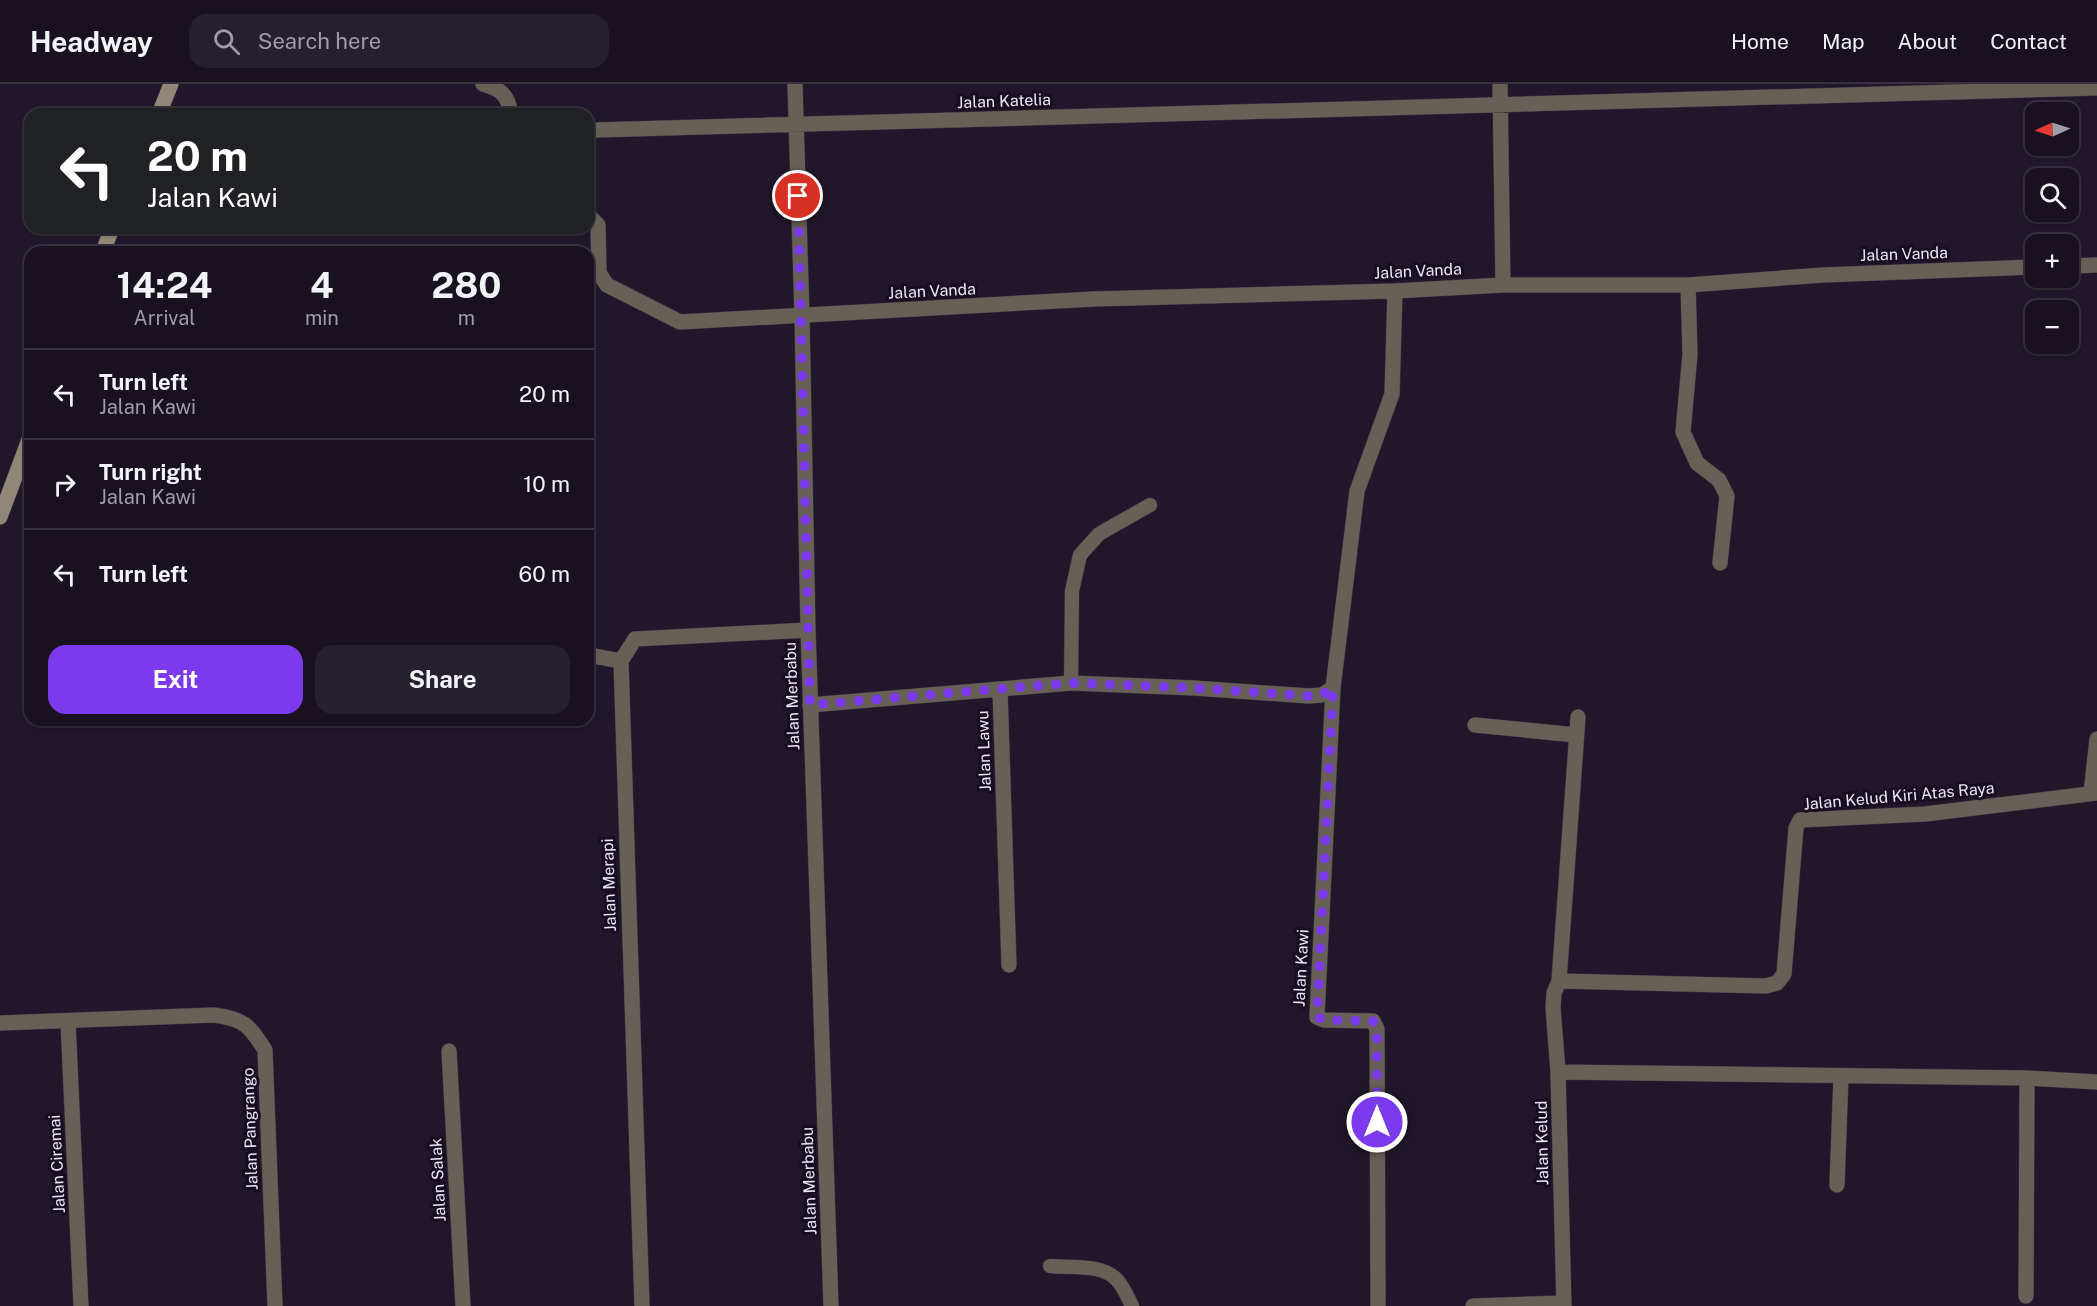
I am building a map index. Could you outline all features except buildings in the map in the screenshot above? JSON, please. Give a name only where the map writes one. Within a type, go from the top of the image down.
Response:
[{"type":"street","points":[[161,108],[171,84]]},
{"type":"street","points":[[483,84],[502,91],[510,108]]},
{"type":"street","name":"Jalan Merbabu","points":[[795,84],[810,705],[831,1306]]},
{"type":"street","points":[[1500,84],[1503,285]]},
{"type":"street","name":"Jalan Katelia","points":[[596,130],[2097,88]]},
{"type":"street","name":"Jalan Vanda","points":[[594,221],[598,225],[599,273],[607,285],[680,322],[1094,300],[1395,291],[1503,285],[1688,285],[1823,275],[2025,267]]},
{"type":"street","points":[[2079,266],[2097,265]]},
{"type":"street","points":[[1688,285],[1690,354],[1683,432],[1697,463],[1719,480],[1727,496],[1720,563]]},
{"type":"street","points":[[1000,690],[1071,683],[1309,696],[1322,695],[1333,688],[1357,491],[1392,394],[1395,291]]},
{"type":"street","points":[[0,517],[24,466]]},
{"type":"street","points":[[594,656],[621,661],[635,639],[808,630]]},
{"type":"street","name":"Jalan Merapi","points":[[621,661],[642,1306]]},
{"type":"street","name":"Jalan Kawi","points":[[1333,688],[1317,1017],[1324,1020],[1373,1021],[1377,1029],[1378,1306]]},
{"type":"street","name":"Jalan Lawu","points":[[810,705],[1000,690],[1009,965]]},
{"type":"street","name":"Jalan Kelud","points":[[1564,1305],[1558,1072],[1553,1007],[1554,993],[1559,981],[1578,717]]},
{"type":"street","points":[[1475,725],[1576,735]]},
{"type":"street","points":[[2094,793],[2097,739]]},
{"type":"street","name":"Jalan Kelud Kiri Atas Raya","points":[[1559,981],[1766,987],[1777,983],[1784,974],[1796,828],[1800,820],[1925,814],[2094,793]]},
{"type":"street","name":"Jalan Pangrango","points":[[0,1023],[213,1015],[230,1017],[250,1027],[265,1050],[275,1306]]},
{"type":"street","name":"Jalan Ciremai","points":[[68,1021],[81,1306]]},
{"type":"street","name":"Jalan Salak","points":[[449,1051],[463,1306]]},
{"type":"street","points":[[1558,1072],[2027,1078],[2097,1082]]},
{"type":"street","points":[[1837,1185],[1841,1076]]},
{"type":"street","points":[[2026,1296],[2027,1078]]},
{"type":"street","points":[[1473,1306],[1564,1305]]},
{"type":"lane","points":[[1071,683],[1072,591],[1080,555],[1099,534],[1150,506]]},
{"type":"lane","points":[[1050,1266],[1109,1272],[1120,1283],[1132,1306]]},
{"type":"route","points":[[798,196],[810,705],[1071,683],[1309,696],[1322,695],[1333,688],[1317,1017],[1324,1020],[1373,1021],[1377,1029],[1377,1122]]}]
